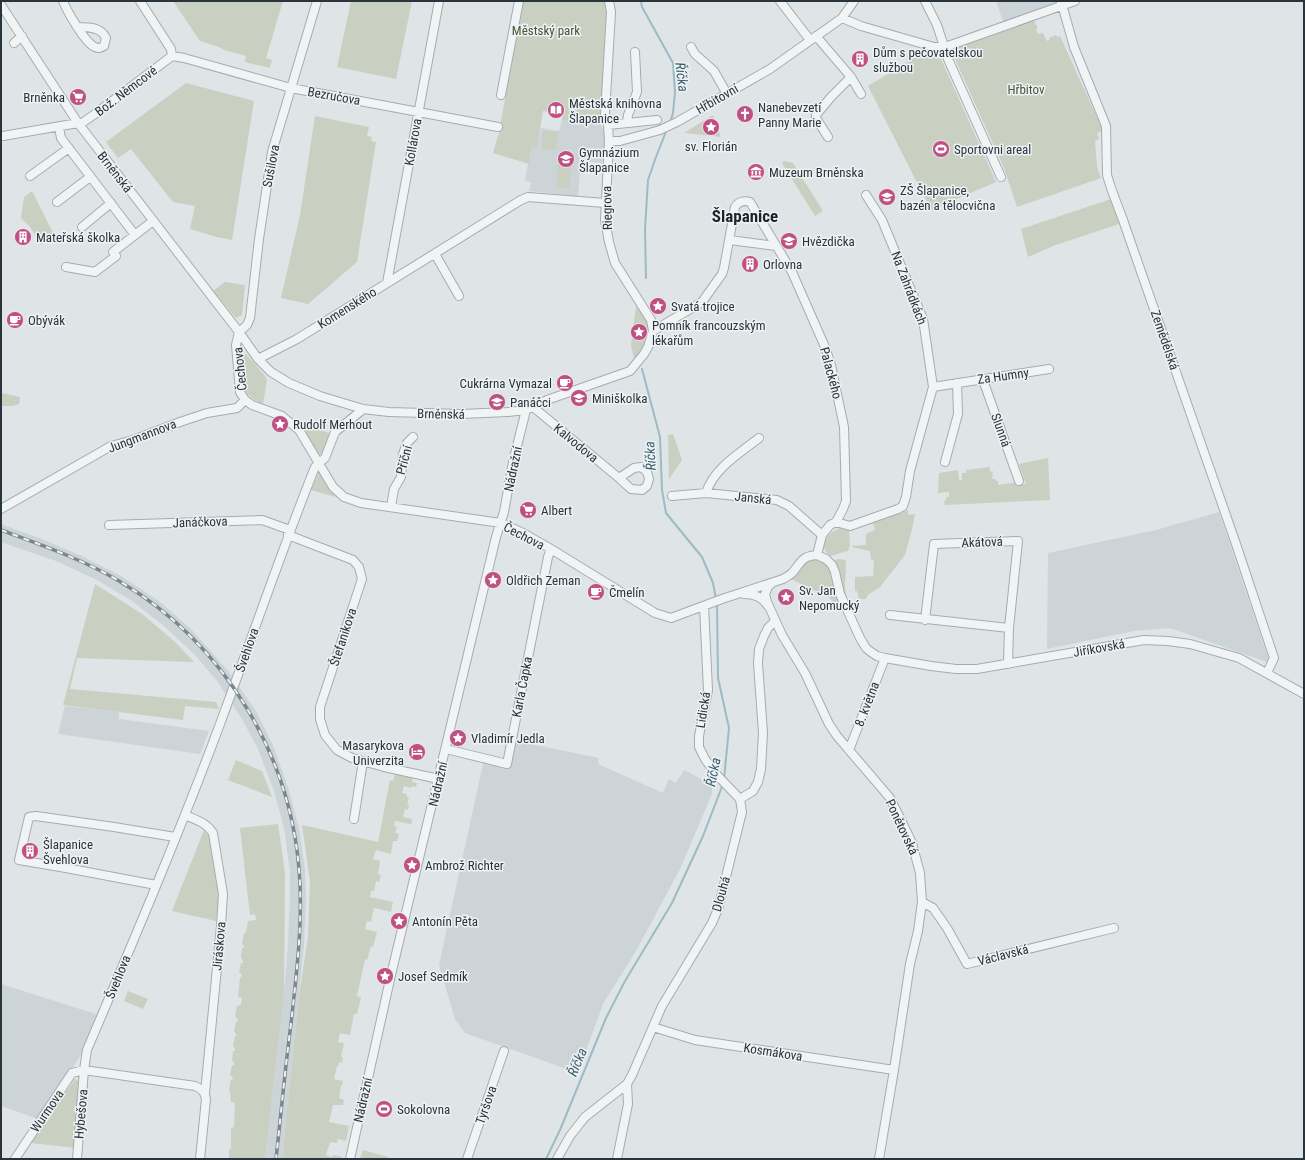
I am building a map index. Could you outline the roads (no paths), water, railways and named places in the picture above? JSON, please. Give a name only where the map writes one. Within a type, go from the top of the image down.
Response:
[{"type":"street","points":[[63,1],[66,9],[78,27]]},
{"type":"street","points":[[140,1],[171,49],[172,56]]},
{"type":"street","name":"Sušilova","points":[[239,332],[247,325],[250,318],[259,239],[272,152],[317,1]]},
{"type":"street","name":"Kollárova","points":[[387,282],[439,1]]},
{"type":"street","points":[[501,95],[519,1]]},
{"type":"street","name":"Riegrova","points":[[609,1],[611,12],[604,114],[608,125],[609,141],[605,220],[615,263],[651,320],[653,331]]},
{"type":"street","points":[[780,1],[851,77],[861,94]]},
{"type":"street","name":"Hřbitovní","points":[[609,141],[620,141],[660,130],[674,124],[727,94],[770,69],[842,18],[854,1]]},
{"type":"street","points":[[925,1],[937,25],[948,58],[1001,176]]},
{"type":"street","points":[[842,18],[861,26],[934,47],[945,47],[1061,3],[1075,1]]},
{"type":"street","name":"Zemědělská","points":[[1061,3],[1074,47],[1106,126],[1106,165],[1111,188],[1236,544],[1274,658],[1267,673]]},
{"type":"street","name":"Brněnská","points":[[1,5],[78,124],[239,332],[258,359],[271,372],[288,383],[320,396],[363,408],[388,412],[461,414],[529,408],[630,370],[644,354],[653,331]]},
{"type":"street","points":[[14,43],[22,36]]},
{"type":"street","points":[[691,47],[695,54],[714,71],[727,94]]},
{"type":"street","points":[[627,122],[628,115],[637,92],[635,52]]},
{"type":"street","name":"Bezručova","points":[[172,56],[291,88],[498,127]]},
{"type":"street","name":"Bož. Němcové","points":[[78,124],[96,114],[172,56]]},
{"type":"street","points":[[828,137],[816,118],[816,115],[851,77]]},
{"type":"street","points":[[608,125],[657,120]]},
{"type":"street","points":[[3,136],[78,124]]},
{"type":"street","name":"Brněnská","points":[[58,127],[61,138],[135,235]]},
{"type":"street","points":[[30,176],[69,148]]},
{"type":"street","name":"Brněnská","points":[[57,202],[90,177]]},
{"type":"street","name":"Na Zahrádkách","points":[[836,522],[850,526],[903,506],[910,471],[933,387],[923,319],[882,220],[866,195]]},
{"type":"street","name":"Komenského","points":[[258,359],[297,339],[521,200],[528,197],[606,203]]},
{"type":"street","name":"Palackého","points":[[730,240],[735,207],[738,203],[746,201],[752,204],[792,272],[825,347],[831,365],[844,428],[846,501],[836,522]]},
{"type":"street","name":"Brněnská","points":[[82,227],[110,203]]},
{"type":"street","points":[[66,267],[95,272],[116,256],[113,252],[153,221]]},
{"type":"street","points":[[653,331],[702,302],[708,295],[724,268],[730,240],[776,246]]},
{"type":"street","points":[[436,254],[459,296]]},
{"type":"street","name":"Čechova","points":[[239,332],[236,345],[240,392],[245,400],[252,405],[282,416],[299,430],[330,483],[344,497],[361,503],[501,523],[523,533],[551,549],[655,613],[671,618],[783,579],[791,574],[801,560],[808,556],[817,555]]},
{"type":"street","name":"Za Humny","points":[[957,383],[1049,369]]},
{"type":"street","name":"Slunná","points":[[983,380],[1019,481]]},
{"type":"street","points":[[933,387],[957,383],[958,414],[945,462]]},
{"type":"street","name":"Jungmannova","points":[[1,509],[111,446],[133,440],[207,413],[237,408],[245,400]]},
{"type":"street","points":[[319,463],[325,458],[335,432],[363,408]]},
{"type":"street","name":"Kalvodova","points":[[529,408],[619,478]]},
{"type":"street","name":"Nádražní","points":[[350,1159],[391,975],[496,537],[504,512],[513,462],[529,408]]},
{"type":"street","name":"Příční","points":[[391,507],[394,489],[401,477],[403,454],[407,443],[413,437]]},
{"type":"street","points":[[706,493],[708,485],[720,469],[759,438]]},
{"type":"street","name":"Švehlova","points":[[84,1070],[87,1050],[185,815],[289,533],[315,467],[319,463]]},
{"type":"street","name":"Janská","points":[[672,496],[706,493],[777,500],[789,506],[822,535]]},
{"type":"street","name":"Janáčkova","points":[[109,525],[262,520],[289,533]]},
{"type":"street","points":[[836,522],[830,525],[822,535],[817,555],[826,558],[832,565],[840,594],[866,648],[877,656],[884,658]]},
{"type":"street","name":"Štefanikova","points":[[289,533],[352,560],[359,567],[362,579],[320,707],[320,719],[325,735],[337,750],[352,758],[384,767],[439,779]]},
{"type":"street","name":"Akátová","points":[[925,620],[934,544],[1018,541],[1009,628],[1008,664]]},
{"type":"street","name":"Karla Čapka","points":[[446,748],[507,764],[548,557],[551,549]]},
{"type":"street","points":[[771,611],[765,594],[768,587],[772,583]]},
{"type":"street","points":[[739,594],[752,594],[759,597],[766,603],[771,611]]},
{"type":"street","name":"Lidická","points":[[707,605],[708,690],[699,736],[699,747],[715,773],[740,799]]},
{"type":"street","name":"Ponětovská","points":[[771,611],[782,635],[805,672],[829,724],[890,798],[912,843],[922,888],[922,902],[918,931],[910,964],[879,1159]]},
{"type":"street","points":[[890,615],[1009,628]]},
{"type":"street","points":[[740,799],[753,790],[758,782],[761,769],[763,732],[758,663],[759,649],[768,628],[776,621]]},
{"type":"street","name":"Jiříkovská","points":[[884,658],[956,669],[976,669],[1144,640],[1168,640],[1190,644],[1239,658],[1304,694]]},
{"type":"street","name":"8. května","points":[[849,750],[884,658]]},
{"type":"street","points":[[354,819],[363,761]]},
{"type":"street","name":"Dlouhá","points":[[617,1159],[628,1104],[627,1084],[662,1006],[712,923],[718,909],[742,812],[740,799]]},
{"type":"street","name":"Jiráskova","points":[[185,815],[202,821],[209,826],[213,833],[223,894],[200,1159]]},
{"type":"street","points":[[156,885],[19,860],[29,817],[36,816],[67,820],[176,837]]},
{"type":"street","name":"Václavská","points":[[922,902],[933,908],[950,932],[967,964],[1114,928]]},
{"type":"street","name":"Kosmákova","points":[[653,1027],[695,1040],[894,1070]]},
{"type":"street","name":"Tyršova","points":[[467,1159],[504,1051]]},
{"type":"street","points":[[84,1070],[195,1086],[201,1088],[205,1093]]},
{"type":"street","name":"Wurmova","points":[[15,1159],[72,1073],[84,1070]]},
{"type":"street","name":"Hybešova","points":[[77,1159],[84,1070]]},
{"type":"street","points":[[557,1159],[570,1136],[585,1117],[627,1084]]},
{"type":"waterway","name":"Říčka","points":[[641,1],[642,7],[673,63],[675,92],[673,113],[670,123]]},
{"type":"waterway","name":"Říčka","points":[[646,278],[645,229],[648,180],[667,129]]},
{"type":"waterway","name":"Říčka","points":[[642,369],[660,437],[662,490],[666,513],[702,557],[713,583],[716,599]]},
{"type":"waterway","name":"Říčka","points":[[717,603],[718,678],[729,728],[724,779]]},
{"type":"waterway","name":"Říčka","points":[[546,1159],[560,1130],[606,1018],[625,981],[672,903],[703,836],[723,784]]},
{"type":"railway","points":[[1,530],[91,566],[119,581],[157,607],[192,638],[222,672],[248,710],[269,750],[285,794],[295,839],[300,885],[297,972],[276,1159]]},
{"type":"place","name":"Dům s pečovatelskou službou","points":[[860,59]]},
{"type":"place","name":"Brněnka","points":[[78,97]]},
{"type":"place","name":"Městská knihovna Šlapanice","points":[[556,110]]},
{"type":"place","name":"Nanebevzetí Panny Marie","points":[[745,114]]},
{"type":"place","name":"sv. Florián","points":[[711,127]]},
{"type":"place","name":"Sportovni areal","points":[[941,149]]},
{"type":"place","name":"Gymnázium Šlapanice","points":[[566,159]]},
{"type":"place","name":"Muzeum Brněnska","points":[[756,172]]},
{"type":"place","name":"ZŠ Šlapanice, bazén a tělocvična","points":[[887,197]]},
{"type":"place","name":"Mateřská školka","points":[[23,237]]},
{"type":"place","name":"Hvězdička","points":[[789,241]]},
{"type":"place","name":"Orlovna","points":[[750,264]]},
{"type":"place","name":"Svatá trojice","points":[[658,306]]},
{"type":"place","name":"Obývák","points":[[15,320]]},
{"type":"place","name":"Pomník francouzským lékařům","points":[[639,332]]},
{"type":"place","name":"Cukrárna Vymazal","points":[[565,383]]},
{"type":"place","name":"Miniškolka","points":[[579,398]]},
{"type":"place","name":"Panáčci","points":[[497,402]]},
{"type":"place","name":"Rudolf Merhout","points":[[280,424]]},
{"type":"place","name":"Albert","points":[[528,510]]},
{"type":"place","name":"Oldřich Zeman","points":[[493,580]]},
{"type":"place","name":"Čmelín","points":[[596,592]]},
{"type":"place","name":"Sv. Jan Nepomucký","points":[[786,597]]},
{"type":"place","name":"Vladimír Jedla","points":[[458,738]]},
{"type":"place","name":"Masarykova Univerzita","points":[[417,752]]},
{"type":"place","name":"Šlapanice Švehlova","points":[[30,851]]},
{"type":"place","name":"Ambrož Richter","points":[[412,865]]},
{"type":"place","name":"Antonín Pěta","points":[[399,921]]},
{"type":"place","name":"Josef Sedmík","points":[[385,976]]},
{"type":"place","name":"Sokolovna","points":[[384,1109]]},
{"type":"district","name":"Šlapanice","points":[[745,216]]},
{"type":"park label","name":"Městský park","points":[[546,30]]},
{"type":"park label","name":"Hřbitov","points":[[1026,89]]}]
